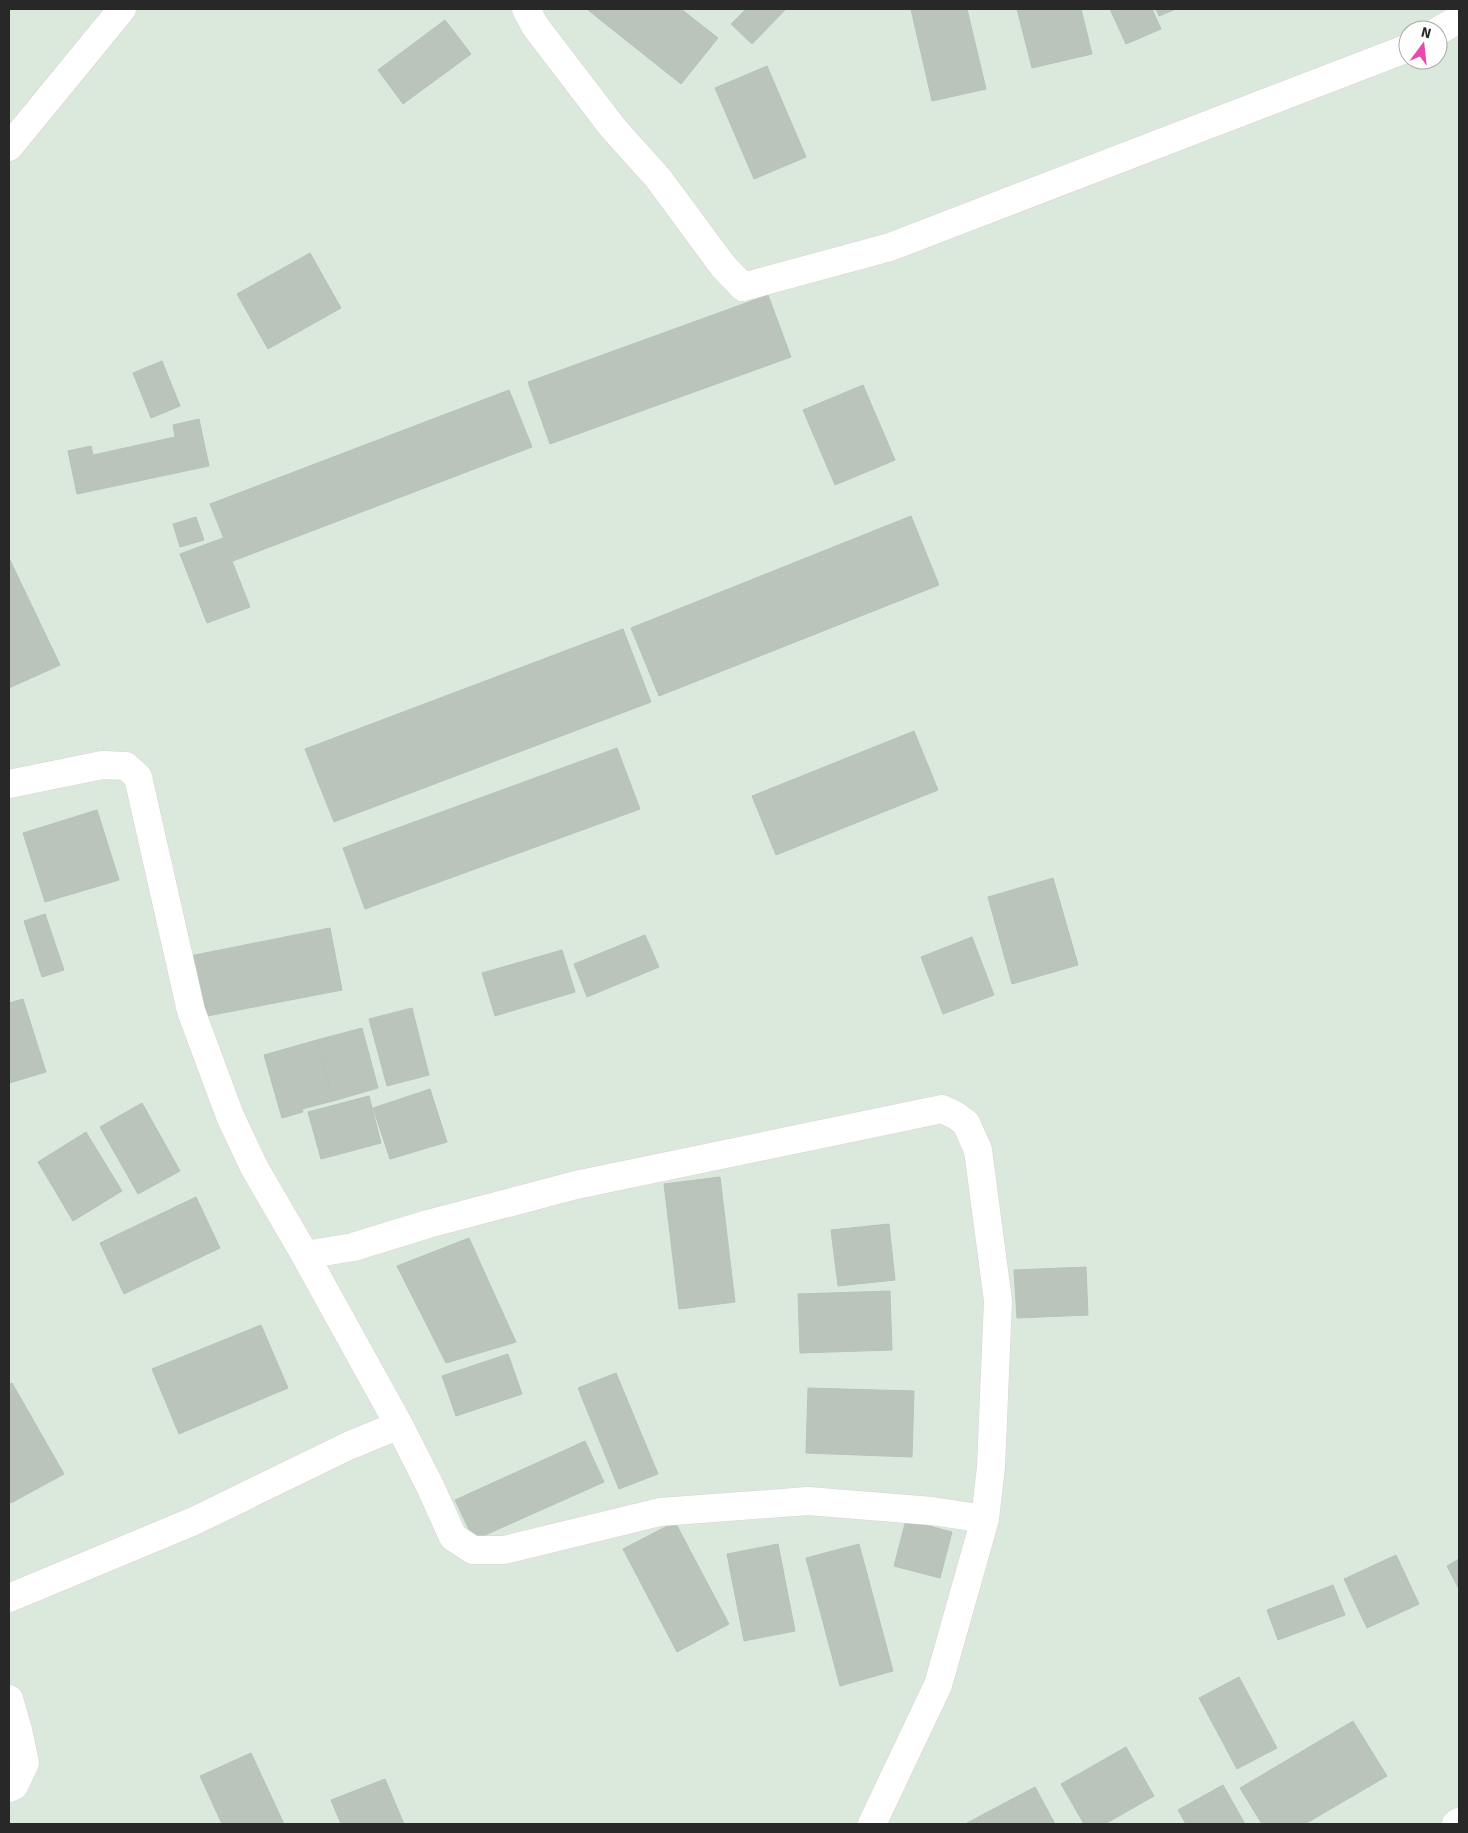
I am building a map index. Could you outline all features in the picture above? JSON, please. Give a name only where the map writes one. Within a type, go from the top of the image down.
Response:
[{"type":"street","points":[[9,147],[122,9]]},
{"type":"street","points":[[537,15],[613,128],[658,178],[722,266],[743,286],[890,248],[1398,52]]},
{"type":"street","points":[[1448,25],[1459,19]]},
{"type":"street","points":[[9,784],[102,765],[126,766],[138,777],[191,1011],[230,1116],[254,1168],[305,1254],[399,1425],[453,1537],[473,1550],[504,1550],[660,1512],[808,1501],[932,1511],[985,1518]]},
{"type":"street","points":[[305,1254],[353,1247],[428,1224],[576,1185],[942,1109],[966,1123],[978,1150],[998,1301],[991,1467],[985,1518],[938,1685],[872,1824]]},
{"type":"street","points":[[9,1598],[194,1521],[348,1446],[399,1425]]},
{"type":"street","points":[[9,1699],[18,1730],[24,1763],[14,1786],[9,1788]]},
{"type":"building","points":[[681,9],[718,38],[681,84],[588,10]]},
{"type":"building","points":[[746,9],[786,9],[752,44],[731,24]]},
{"type":"building","points":[[911,9],[967,9],[986,89],[932,101]]},
{"type":"building","points":[[1017,9],[1081,9],[1092,54],[1032,68]]},
{"type":"building","points":[[1110,9],[1152,9],[1161,29],[1126,44]]},
{"type":"building","points":[[1156,9],[1176,9],[1159,16]]},
{"type":"building","points":[[445,20],[471,54],[403,104],[378,70]]},
{"type":"building","points":[[767,66],[806,157],[754,179],[715,88]]},
{"type":"building","points":[[310,253],[341,308],[268,349],[237,294]]},
{"type":"building","points":[[768,295],[791,357],[550,444],[528,382]]},
{"type":"building","points":[[162,361],[180,406],[151,418],[133,373]]},
{"type":"building","points":[[863,385],[895,460],[835,485],[803,410]]},
{"type":"building","points":[[509,390],[532,447],[233,561],[210,504]]},
{"type":"building","points":[[199,419],[209,466],[77,494],[68,451],[91,446],[93,455],[175,437],[173,425]]},
{"type":"building","points":[[911,516],[939,585],[659,696],[631,628]]},
{"type":"building","points":[[196,517],[204,540],[180,547],[173,524]]},
{"type":"building","points":[[223,538],[250,607],[207,623],[180,554]]},
{"type":"building","points":[[9,558],[60,665],[9,688]]},
{"type":"building","points":[[623,629],[651,702],[334,822],[305,749]]},
{"type":"building","points":[[914,731],[938,790],[776,855],[752,796]]},
{"type":"building","points":[[617,748],[640,809],[365,909],[343,848]]},
{"type":"building","points":[[97,810],[119,880],[45,902],[23,833]]},
{"type":"building","points":[[1053,878],[1078,965],[1012,984],[988,897]]},
{"type":"building","points":[[45,914],[64,970],[42,977],[24,921]]},
{"type":"building","points":[[330,928],[342,990],[202,1017],[190,956]]},
{"type":"building","points":[[645,935],[659,967],[587,997],[574,964]]},
{"type":"building","points":[[972,937],[994,995],[943,1014],[921,957]]},
{"type":"building","points":[[562,950],[575,992],[495,1016],[482,973]]},
{"type":"building","points":[[23,999],[46,1072],[9,1083],[9,1003]]},
{"type":"building","points":[[412,1008],[429,1075],[387,1086],[369,1019]]},
{"type":"building","points":[[362,1028],[378,1088],[333,1101],[317,1040]]},
{"type":"building","points":[[317,1040],[333,1101],[302,1109],[303,1112],[282,1118],[264,1055]]},
{"type":"building","points":[[430,1089],[447,1142],[390,1159],[373,1108]]},
{"type":"building","points":[[369,1096],[381,1143],[321,1159],[308,1112]]},
{"type":"building","points":[[142,1103],[180,1171],[138,1194],[100,1127]]},
{"type":"building","points":[[86,1132],[122,1191],[73,1221],[38,1162]]},
{"type":"building","points":[[720,1177],[735,1302],[679,1309],[664,1184]]},
{"type":"building","points":[[196,1197],[220,1248],[124,1294],[100,1243]]},
{"type":"building","points":[[889,1224],[895,1280],[838,1286],[831,1230]]},
{"type":"building","points":[[469,1238],[516,1342],[446,1363],[397,1266]]},
{"type":"building","points":[[1086,1267],[1088,1315],[1017,1318],[1014,1270]]},
{"type":"building","points":[[890,1291],[892,1350],[800,1353],[798,1294]]},
{"type":"building","points":[[261,1325],[288,1388],[179,1434],[152,1369]]},
{"type":"building","points":[[508,1354],[522,1394],[456,1416],[442,1376]]},
{"type":"building","points":[[616,1373],[658,1474],[619,1489],[578,1388]]},
{"type":"building","points":[[12,1383],[64,1474],[11,1503],[9,1498],[9,1385]]},
{"type":"building","points":[[808,1388],[914,1391],[912,1457],[806,1453]]},
{"type":"building","points":[[585,1441],[604,1482],[474,1540],[455,1500]]},
{"type":"building","points":[[906,1520],[952,1532],[940,1578],[894,1566]]},
{"type":"building","points":[[675,1522],[729,1624],[677,1652],[623,1549]]},
{"type":"building","points":[[778,1544],[795,1631],[744,1641],[727,1554]]},
{"type":"building","points":[[859,1544],[893,1671],[840,1686],[806,1558]]},
{"type":"building","points":[[1396,1555],[1419,1604],[1367,1628],[1344,1579]]},
{"type":"building","points":[[1459,1559],[1459,1589],[1447,1566]]},
{"type":"building","points":[[1333,1585],[1345,1615],[1278,1640],[1267,1610]]},
{"type":"building","points":[[1239,1677],[1277,1748],[1237,1769],[1199,1698]]},
{"type":"building","points":[[1353,1721],[1387,1776],[1305,1824],[1262,1824],[1240,1788]]},
{"type":"building","points":[[1126,1747],[1154,1796],[1105,1824],[1084,1824],[1061,1784]]},
{"type":"building","points":[[251,1753],[284,1824],[222,1824],[200,1776]]},
{"type":"building","points":[[385,1779],[404,1824],[341,1824],[331,1800]]},
{"type":"building","points":[[1223,1785],[1245,1824],[1186,1824],[1178,1810]]},
{"type":"building","points":[[1035,1787],[1055,1824],[965,1824]]}]
